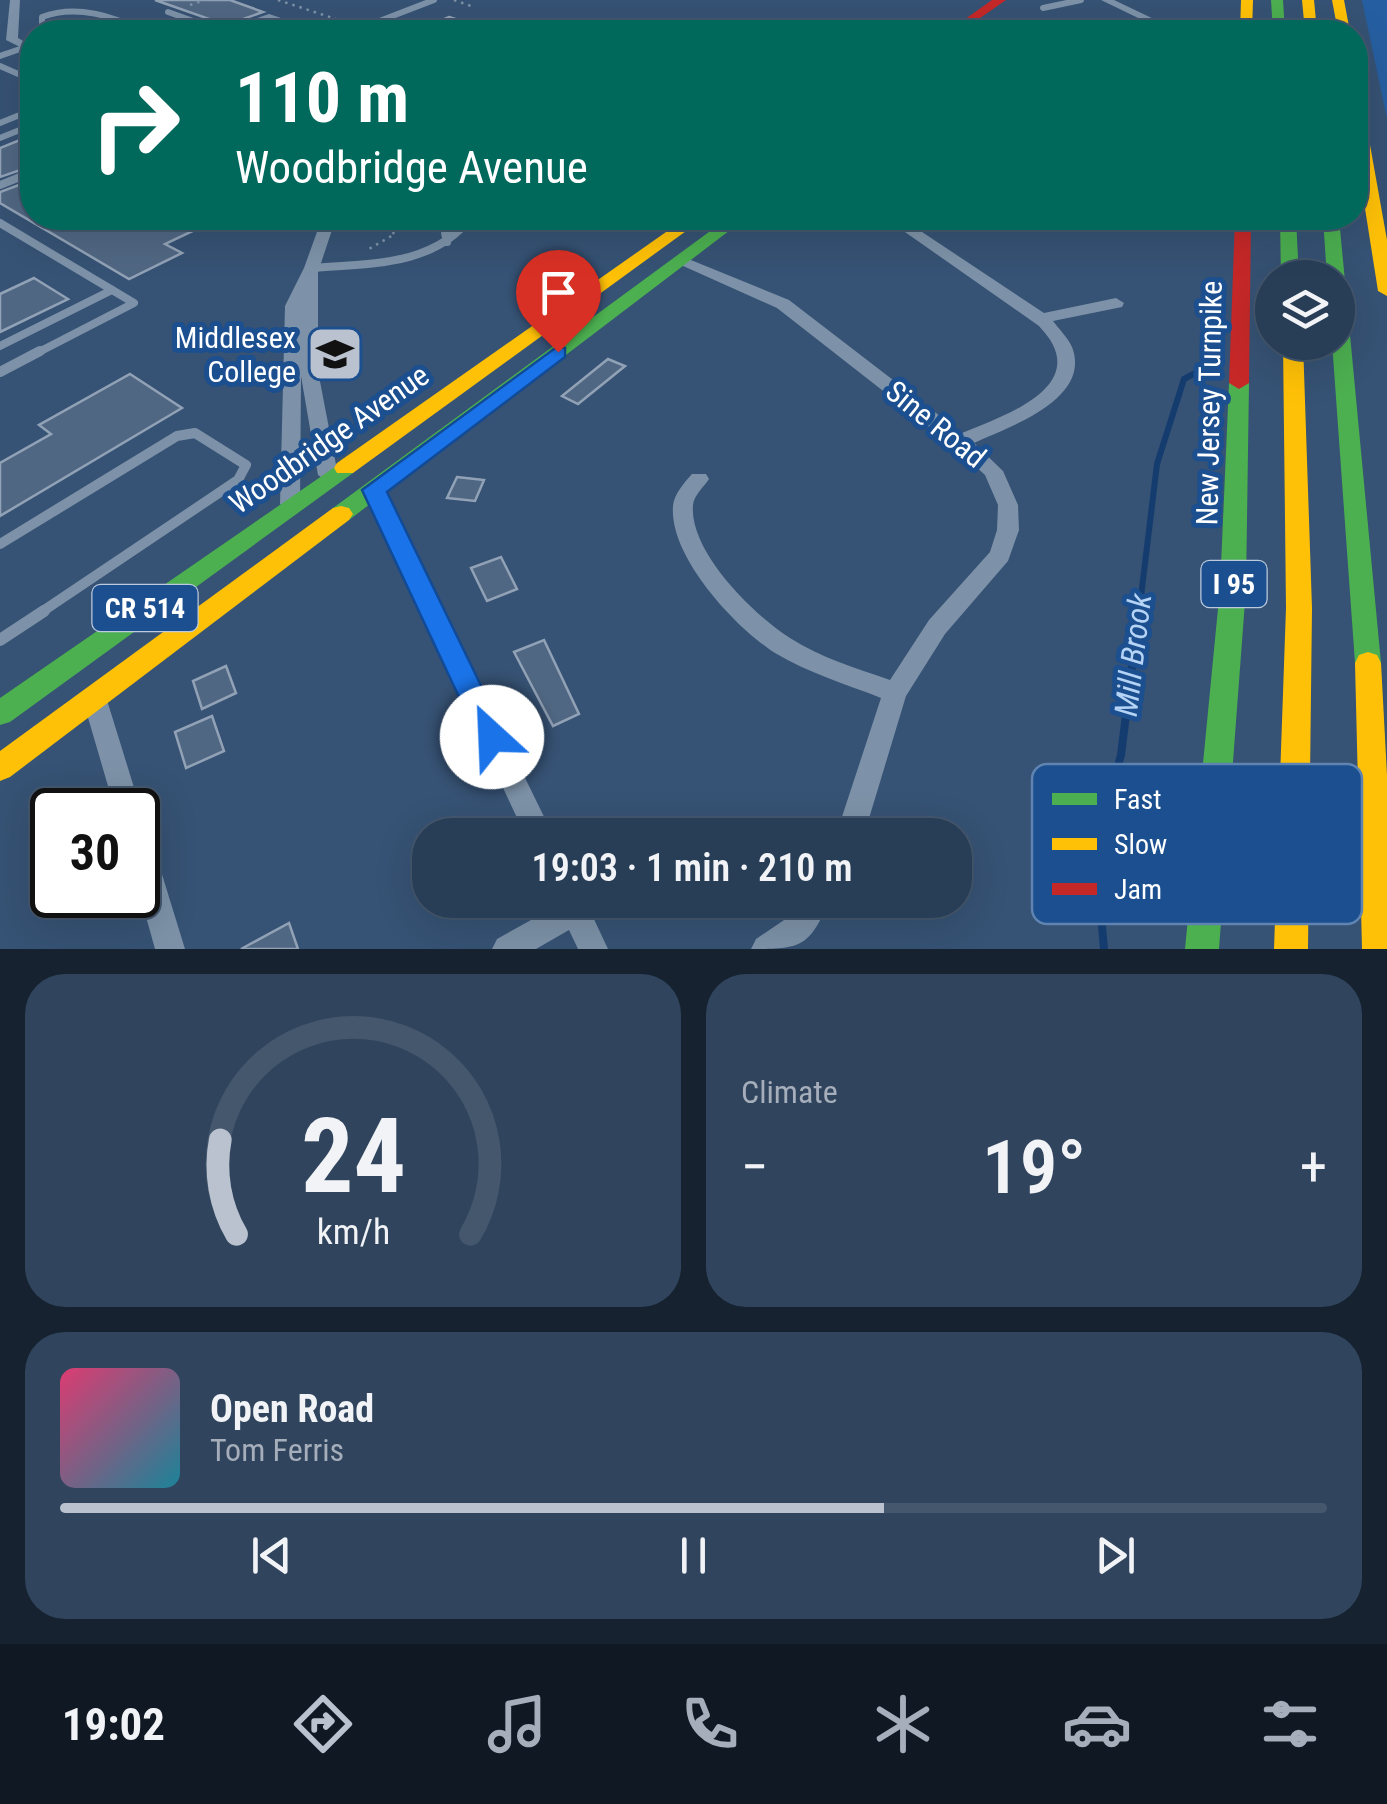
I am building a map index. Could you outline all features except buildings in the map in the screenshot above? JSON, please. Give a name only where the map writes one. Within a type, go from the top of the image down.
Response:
[{"type":"main road","points":[[958,20],[979,0]]},
{"type":"main road","points":[[1000,20],[1034,4]]},
{"type":"main road","points":[[1368,178],[1387,291]]},
{"type":"main road","name":"Woodbridge Avenue","points":[[0,713],[328,475],[679,230]]},
{"type":"main road","name":"CR 514","points":[[0,768],[228,594],[721,230]]},
{"type":"main road","name":"New Jersey Turnpike","points":[[1218,764],[1234,588],[1244,230]]},
{"type":"main road","points":[[1288,230],[1289,260]]},
{"type":"main road","points":[[1332,230],[1367,631],[1378,949]]},
{"type":"main road","points":[[374,490],[372,473],[382,460],[501,370],[552,320]]},
{"type":"main road","name":"I 95","points":[[1294,360],[1299,608],[1295,764]]},
{"type":"main road","points":[[228,594],[315,504],[328,475]]},
{"type":"main road","name":"New Jersey Turnpike","points":[[1202,949],[1204,924]]},
{"type":"main road","name":"I 95","points":[[1290,949],[1291,924]]},
{"type":"street","points":[[6,42],[14,25],[15,0]]},
{"type":"street","points":[[1106,0],[1149,20]]},
{"type":"street","points":[[290,504],[293,306],[325,230]]},
{"type":"street","points":[[910,230],[1040,319],[1063,340],[1069,357],[1066,373],[1054,394],[1024,413],[960,441]]},
{"type":"street","name":"Sine Road","points":[[680,260],[783,304],[960,441],[993,471],[1008,504],[1008,530],[1000,555],[936,627],[895,693],[855,818]]},
{"type":"street","points":[[312,268],[310,372],[328,475]]},
{"type":"street","points":[[1040,319],[1116,304]]},
{"type":"street","points":[[699,478],[686,495],[682,509],[688,534],[733,605],[782,645],[895,693]]},
{"type":"street","points":[[374,490],[531,818]]},
{"type":"street","points":[[94,697],[121,788]]},
{"type":"street","points":[[160,916],[170,949]]},
{"type":"street","points":[[507,949],[555,918]]},
{"type":"street","points":[[579,918],[593,949]]},
{"type":"street","points":[[766,949],[800,926],[805,918]]},
{"type":"lane","points":[[379,20],[434,0]]},
{"type":"lane","points":[[1034,4],[1081,0]]},
{"type":"lane","points":[[44,20],[46,12],[81,5],[118,20]]},
{"type":"lane","points":[[168,12],[190,20]]},
{"type":"lane","points":[[0,27],[14,25]]},
{"type":"lane","points":[[0,223],[134,303],[0,372]]},
{"type":"lane","points":[[312,268],[401,258],[447,242],[462,230]]},
{"type":"lane","points":[[0,346],[112,290]]},
{"type":"lane","points":[[0,544],[177,436],[196,433],[246,464],[238,480],[0,640]]},
{"type":"path","points":[[278,0],[330,20]]},
{"type":"path","points":[[454,0],[471,6]]},
{"type":"path","points":[[418,14],[420,20]]},
{"type":"path","points":[[363,251],[396,234],[388,230]]},
{"type":"shaded area","points":[[1362,0],[1387,0],[1387,119],[1368,20]]},
{"type":"waterway","name":"Mill Brook","points":[[1139,613],[1157,464],[1184,379],[1199,371]]},
{"type":"waterway","name":"Mill Brook","points":[[1118,764],[1139,611]]},
{"type":"waterway","name":"Mill Brook","points":[[1102,924],[1104,949]]},
{"type":"traffic: fast","points":[[1277,0],[1278,20]]},
{"type":"traffic: fast","points":[[341,514],[722,230]]},
{"type":"traffic: fast","points":[[1288,230],[1289,260]]},
{"type":"traffic: fast","points":[[1332,230],[1368,663]]},
{"type":"traffic: fast","points":[[1218,764],[1233,588],[1239,383]]},
{"type":"traffic: fast","points":[[0,713],[345,468]]},
{"type":"traffic: fast","points":[[1202,949],[1204,924]]},
{"type":"traffic: slow","points":[[1246,20],[1247,0]]},
{"type":"traffic: slow","points":[[1308,0],[1310,20]]},
{"type":"traffic: slow","points":[[1338,0],[1342,20]]},
{"type":"traffic: slow","points":[[1368,178],[1387,291]]},
{"type":"traffic: slow","points":[[345,468],[679,230]]},
{"type":"traffic: slow","points":[[1293,360],[1299,608],[1295,764]]},
{"type":"traffic: slow","points":[[0,768],[341,514]]},
{"type":"traffic: slow","points":[[1368,663],[1379,949]]},
{"type":"traffic: slow","points":[[1291,949],[1292,924]]},
{"type":"traffic: jam","points":[[971,20],[1000,0]]},
{"type":"traffic: jam","points":[[1239,383],[1243,230]]},
{"type":"place","name":"Middlesex College","points":[[335,354]]},
{"type":"route","points":[[492,737],[374,490],[558,352]]}]
